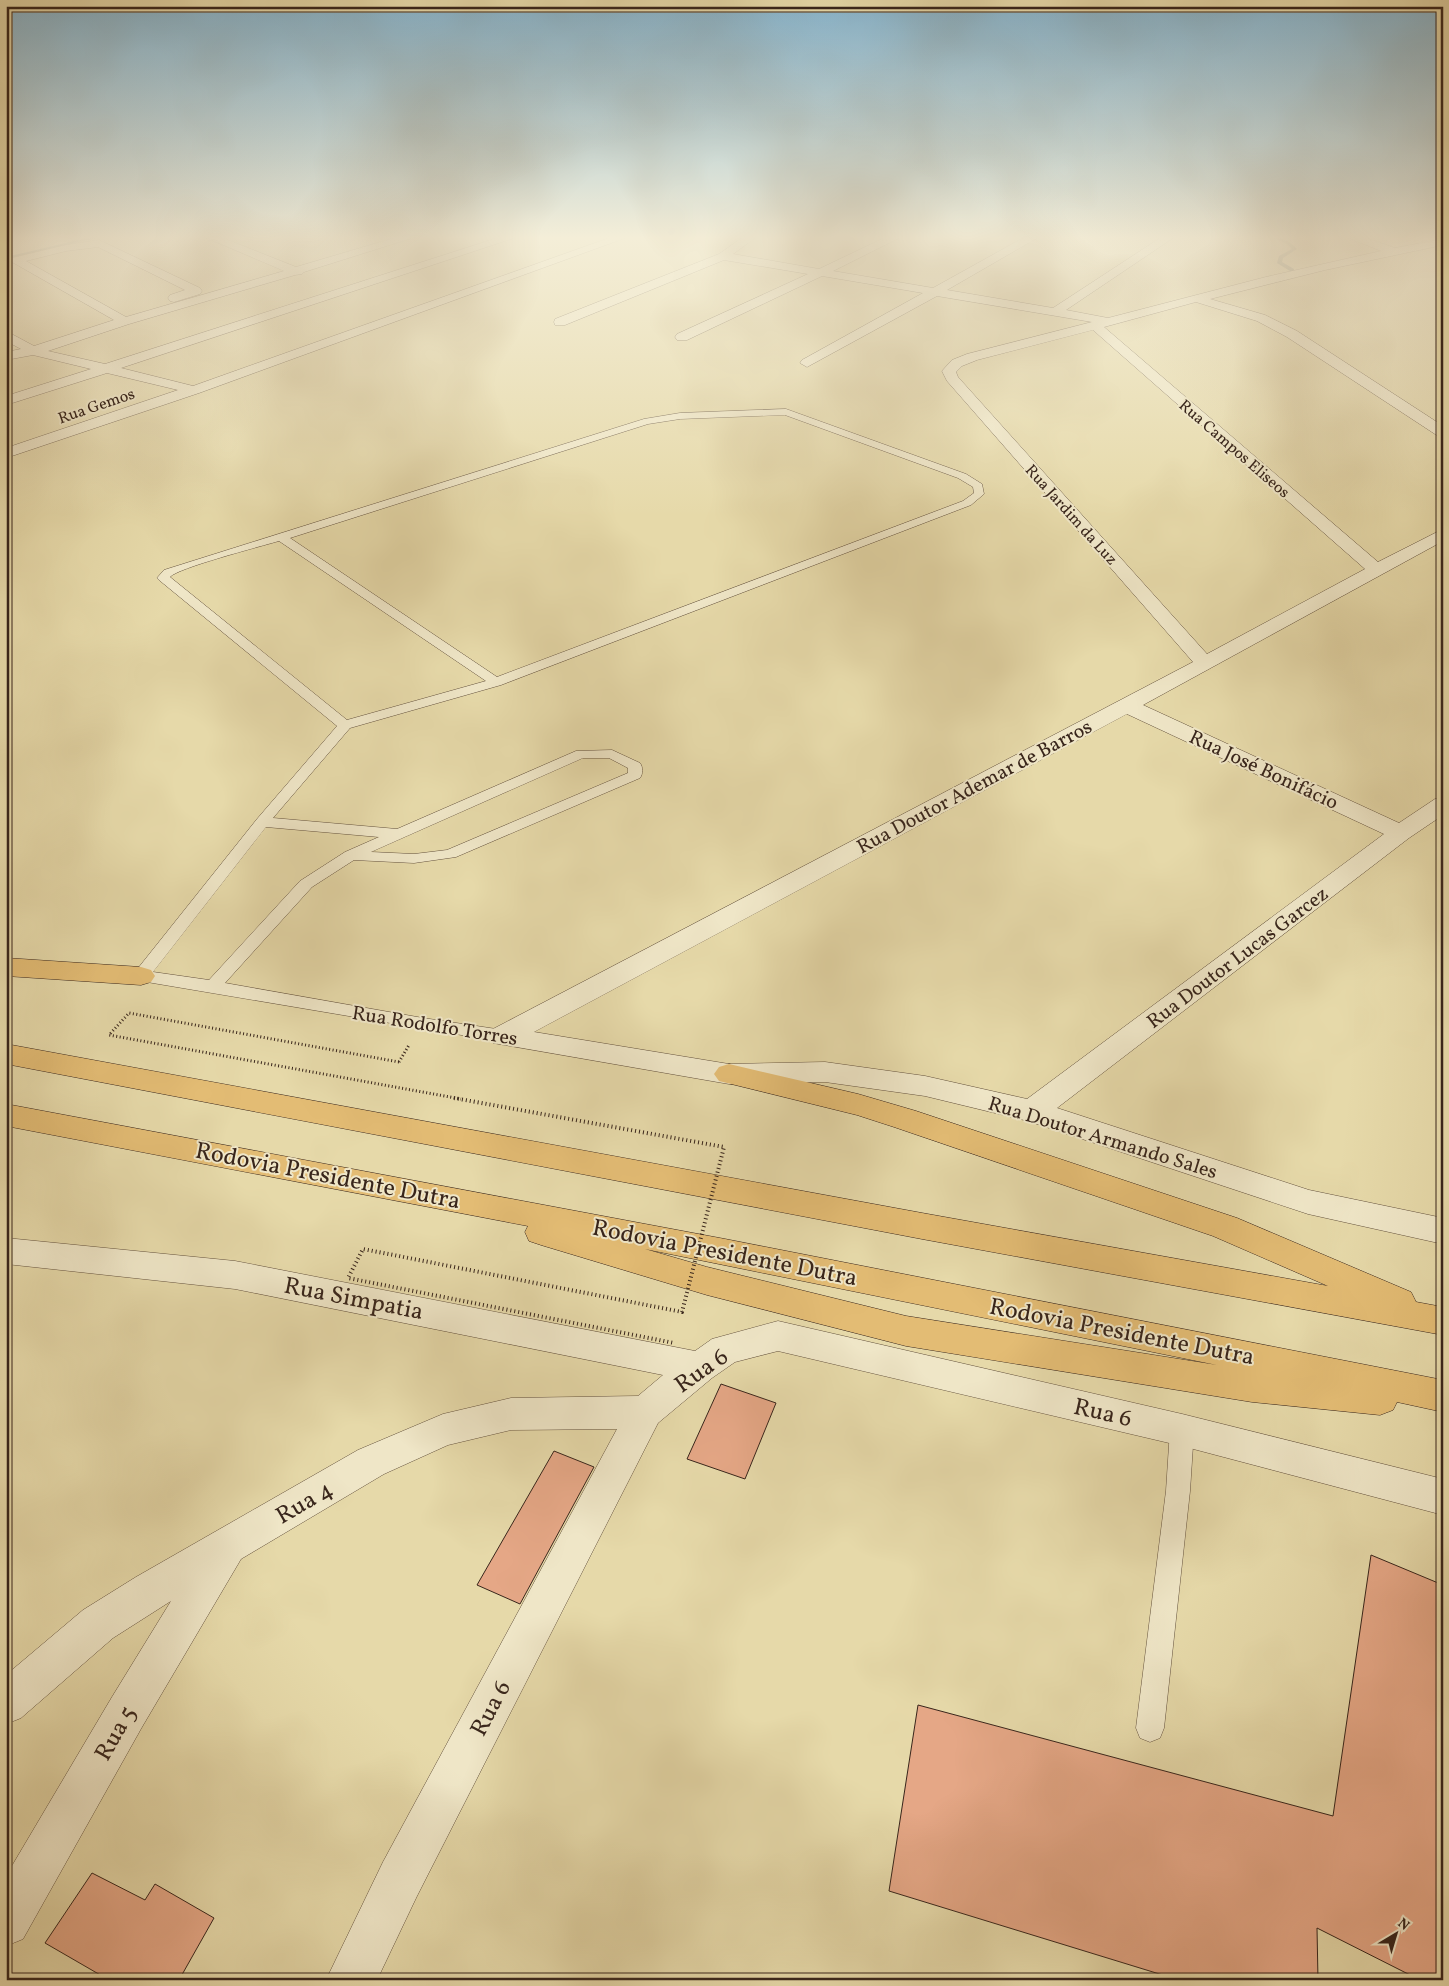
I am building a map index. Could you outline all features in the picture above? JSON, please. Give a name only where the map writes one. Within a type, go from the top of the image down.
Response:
[{"type":"highway","points":[[6,967],[141,976]]},
{"type":"highway","points":[[6,1054],[922,1226],[1441,1320]]},
{"type":"highway","points":[[729,1074],[858,1105],[905,1119],[1225,1227],[1441,1320]]},
{"type":"highway","name":"Rodovia Presidente Dutra","points":[[6,1115],[386,1186],[1062,1318],[1443,1396]]},
{"type":"highway","points":[[386,1186],[707,1281],[906,1331],[1252,1386],[1443,1405]]},
{"type":"street","points":[[6,356],[34,351],[96,331]]},
{"type":"street","points":[[6,400],[225,331]]},
{"type":"street","name":"Rua Gemos","points":[[6,453],[194,390],[361,331]]},
{"type":"street","points":[[682,337],[696,331]]},
{"type":"street","points":[[807,363],[866,331]]},
{"type":"street","name":"Rua Jardim da Luz","points":[[1077,331],[972,357],[957,363],[949,371],[952,378],[1204,664]]},
{"type":"street","name":"Rua Campos Eliseos","points":[[1101,331],[1375,569]]},
{"type":"street","points":[[1286,331],[1443,433]]},
{"type":"street","points":[[6,335],[34,351],[194,390]]},
{"type":"street","name":"Rua Doutor Ademar de Barros","points":[[503,1036],[1204,664],[1375,569],[1443,534]]},
{"type":"street","name":"Rua José Bonifácio","points":[[1126,705],[1402,833]]},
{"type":"street","name":"Rua Doutor Lucas Garcez","points":[[1032,1111],[1443,804]]},
{"type":"street","name":"Rua Rodolfo Torres","points":[[503,1036],[729,1074]]},
{"type":"street","name":"Rua Doutor Armando Sales","points":[[729,1074],[825,1072],[925,1086],[1032,1111],[1308,1202],[1443,1231]]},
{"type":"street","name":"Rua Simpatia","points":[[6,1251],[235,1275],[687,1355]]},
{"type":"street","name":"Rua 6","points":[[351,1980],[400,1880],[645,1412],[687,1355],[725,1350],[778,1336],[1182,1430],[1443,1496]]},
{"type":"street","name":"Rua 4","points":[[6,1702],[98,1624],[150,1591],[371,1462],[443,1430],[511,1414],[645,1412]]},
{"type":"street","name":"Rua 5","points":[[6,1922],[127,1712],[227,1547]]},
{"type":"lane","points":[[141,976],[262,822],[345,725],[496,682],[967,503],[979,494],[978,486],[962,476],[786,412],[680,416],[647,421],[168,572],[163,578],[345,725]]},
{"type":"lane","points":[[281,537],[496,682]]},
{"type":"lane","points":[[213,986],[306,884],[351,855],[581,754],[612,754],[635,766],[635,775],[451,854],[415,859],[351,855]]},
{"type":"lane","points":[[262,822],[400,834]]},
{"type":"lane","name":"Rua Rodolfo Torres","points":[[141,976],[213,986],[423,1024],[503,1036]]},
{"type":"lane","points":[[1150,1728],[1182,1430]]},
{"type":"path","points":[[399,1062],[129,1012],[109,1035],[724,1146],[682,1312],[363,1249],[348,1278],[687,1355]]},
{"type":"building","points":[[721,1384],[776,1403],[745,1479],[687,1459]]},
{"type":"building","points":[[554,1451],[594,1467],[520,1604],[477,1585]]},
{"type":"building","points":[[1371,1555],[1443,1585],[1443,1980],[1420,1980],[1317,1928],[1318,1980],[1179,1980],[889,1891],[918,1705],[1333,1816]]},
{"type":"building","points":[[92,1873],[145,1900],[155,1884],[214,1918],[179,1980],[109,1980],[45,1943]]}]
